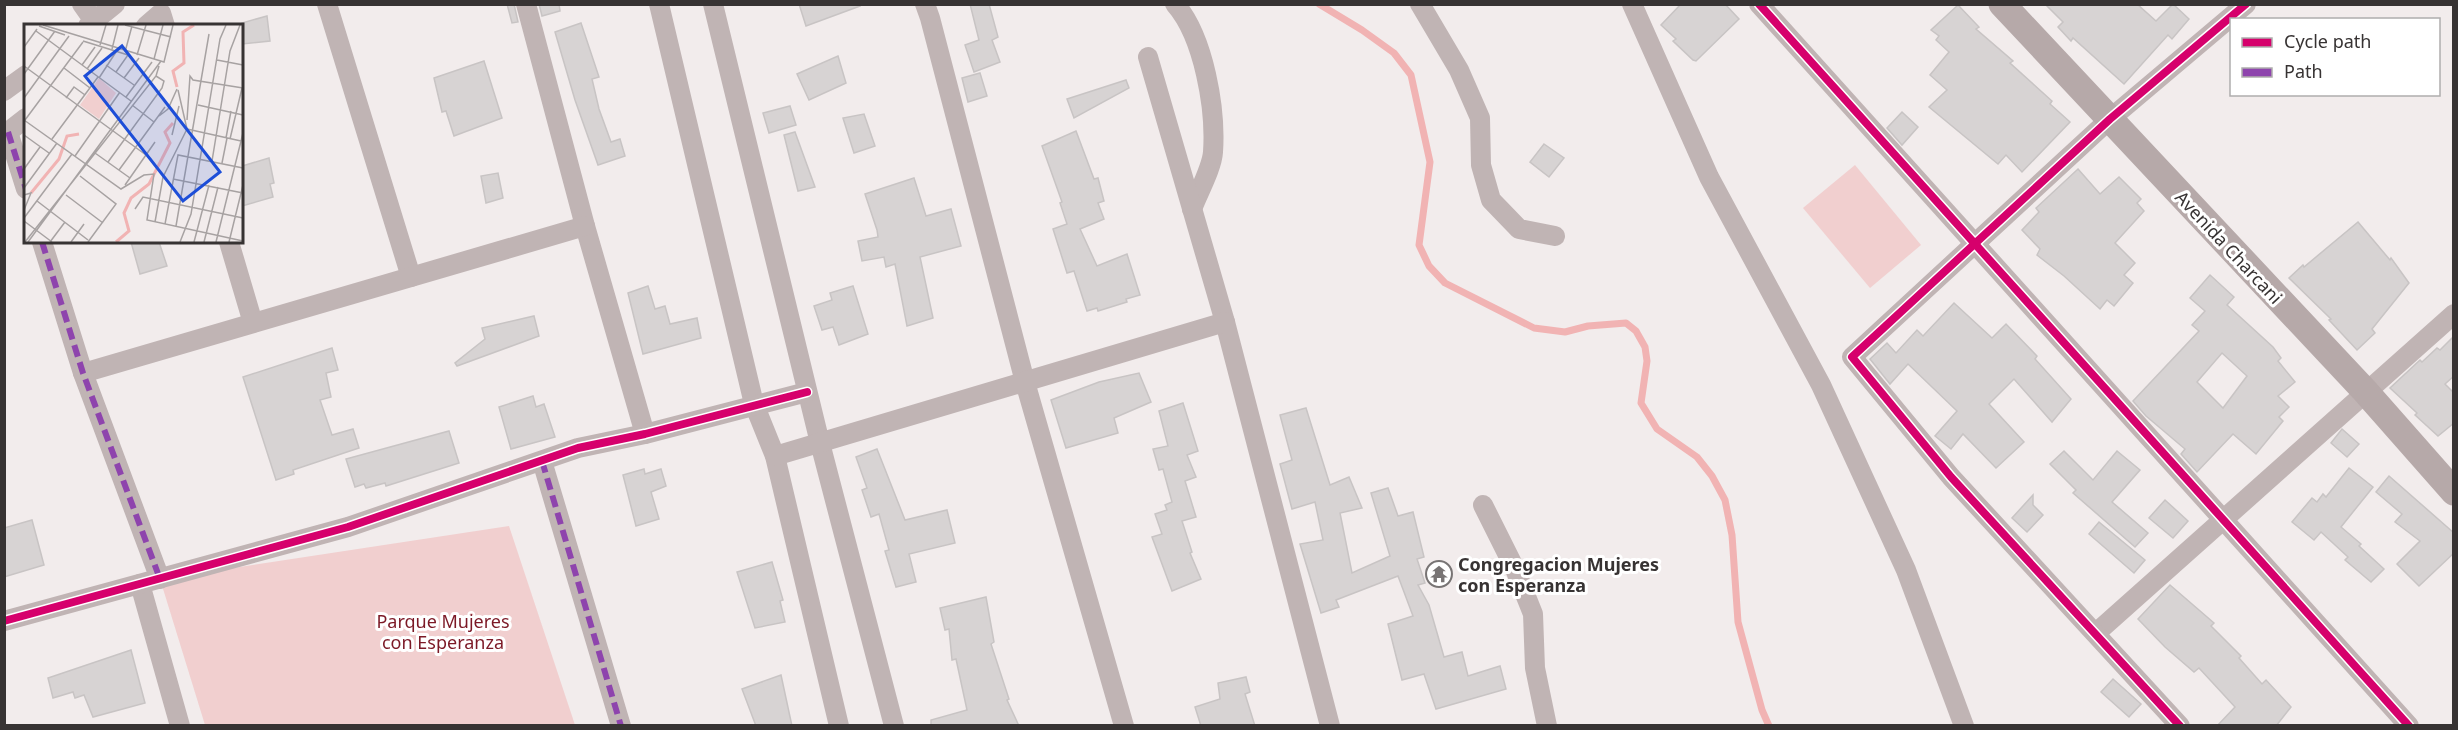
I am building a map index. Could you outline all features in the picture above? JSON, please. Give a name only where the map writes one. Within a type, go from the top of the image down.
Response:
[{"type":"main road","name":"Avenida Charcani","points":[[2002,4],[2365,392],[2454,492]]},
{"type":"street","points":[[82,4],[91,23],[115,4]]},
{"type":"street","points":[[327,4],[411,277]]},
{"type":"street","points":[[526,4],[585,226],[645,434]]},
{"type":"street","points":[[659,4],[754,404],[775,456],[839,726]]},
{"type":"street","points":[[713,4],[807,392],[894,726]]},
{"type":"street","points":[[925,4],[1025,382],[1124,726]]},
{"type":"street","points":[[1175,4],[1196,42],[1211,101],[1213,154],[1192,209]]},
{"type":"street","points":[[1420,4],[1459,70],[1480,118],[1481,165],[1491,200],[1519,230],[1555,236]]},
{"type":"street","points":[[1632,4],[1709,177],[1821,385],[1906,570],[1964,726]]},
{"type":"street","points":[[1759,4],[2409,726]]},
{"type":"street","points":[[2180,726],[1951,477],[1852,357],[2110,119],[2246,4]]},
{"type":"street","points":[[148,24],[161,13],[164,24]]},
{"type":"street","points":[[1148,57],[1225,322],[1330,726]]},
{"type":"street","points":[[4,91],[24,76]]},
{"type":"street","points":[[24,120],[6,133],[24,183]]},
{"type":"street","points":[[83,373],[585,226]]},
{"type":"street","points":[[42,243],[83,373],[160,579]]},
{"type":"street","points":[[229,243],[253,323]]},
{"type":"street","points":[[2096,633],[2454,314]]},
{"type":"street","points":[[775,456],[1225,322]]},
{"type":"street","points":[[4,621],[348,527],[578,448],[645,434],[807,392]]},
{"type":"street","points":[[542,461],[621,726]]},
{"type":"street","points":[[1483,505],[1515,569],[1533,614],[1535,668],[1547,726]]},
{"type":"street","points":[[140,584],[180,726]]},
{"type":"green space","points":[[1855,165],[1921,245],[1870,288],[1803,208]]},
{"type":"green space","name":"Parque Mujeres con Esperanza","points":[[509,526],[575,725],[205,725],[160,579]]},
{"type":"building","points":[[507,4],[514,4],[518,22],[512,23]]},
{"type":"building","points":[[539,4],[559,4],[560,11],[542,16]]},
{"type":"building","points":[[799,4],[859,4],[860,6],[806,26]]},
{"type":"building","points":[[970,4],[989,4],[998,37],[992,40],[1000,62],[974,72],[965,45],[979,40]]},
{"type":"building","points":[[1681,4],[1725,4],[1739,19],[1696,61],[1673,41],[1676,39],[1661,25]]},
{"type":"building","points":[[2045,4],[2137,4],[2156,21],[2173,4],[2189,19],[2172,39],[2168,35],[2124,84],[2073,38],[2071,41],[2058,27],[2063,22]]},
{"type":"building","points":[[1958,5],[1979,27],[1976,29],[2013,61],[2010,63],[2052,101],[2050,104],[2070,122],[2022,172],[2006,155],[1998,164],[1929,107],[1947,90],[1930,75],[1949,52],[1936,40],[1939,36],[1931,30]]},
{"type":"building","points":[[267,16],[270,41],[243,44],[242,23]]},
{"type":"building","points":[[581,23],[599,77],[592,79],[599,109],[611,142],[620,139],[625,156],[598,165],[575,100],[555,32]]},
{"type":"building","points":[[838,56],[846,83],[809,100],[797,74]]},
{"type":"building","points":[[484,61],[502,118],[454,136],[446,111],[442,112],[434,78]]},
{"type":"building","points":[[980,73],[987,96],[968,102],[962,78]]},
{"type":"building","points":[[1126,80],[1129,88],[1074,118],[1067,99]]},
{"type":"building","points":[[790,106],[796,125],[769,133],[763,113]]},
{"type":"building","points":[[1902,112],[1918,127],[1902,145],[1887,128]]},
{"type":"building","points":[[864,114],[875,146],[854,153],[843,118]]},
{"type":"building","points":[[1076,131],[1094,179],[1098,178],[1104,201],[1098,203],[1104,219],[1080,229],[1097,266],[1127,254],[1140,295],[1126,299],[1127,302],[1098,311],[1097,308],[1087,311],[1074,271],[1067,273],[1053,229],[1067,224],[1060,203],[1062,202],[1042,146]]},
{"type":"building","points":[[795,132],[815,187],[798,191],[784,135]]},
{"type":"building","points":[[1544,144],[1564,158],[1549,177],[1530,162]]},
{"type":"building","points":[[269,158],[274,183],[270,184],[273,197],[243,206],[243,166]]},
{"type":"building","points":[[2078,169],[2100,194],[2119,177],[2141,199],[2137,203],[2144,211],[2115,243],[2135,263],[2124,275],[2133,283],[2114,306],[2107,300],[2100,309],[2037,255],[2040,249],[2022,230],[2039,212],[2036,208]]},
{"type":"building","points":[[498,173],[503,198],[486,203],[481,176]]},
{"type":"building","points":[[914,178],[926,216],[951,209],[961,246],[920,257],[933,318],[907,326],[895,264],[886,267],[884,257],[862,261],[858,241],[878,237],[865,194]]},
{"type":"building","points":[[2358,222],[2390,260],[2391,258],[2409,283],[2372,329],[2375,333],[2357,350],[2329,320],[2331,319],[2289,278]]},
{"type":"building","points":[[131,243],[159,243],[167,266],[140,274]]},
{"type":"building","points":[[2210,275],[2234,297],[2227,305],[2273,347],[2281,358],[2278,361],[2295,382],[2278,396],[2289,407],[2279,417],[2283,421],[2256,454],[2233,434],[2197,472],[2181,454],[2185,449],[2146,416],[2133,401],[2199,331],[2192,325],[2205,311],[2190,298]],"holes":[[[2222,353],[2247,376],[2223,408],[2197,382]]]},
{"type":"building","points":[[648,286],[655,309],[665,306],[670,324],[697,318],[701,338],[643,354],[628,293]]},
{"type":"building","points":[[853,286],[868,334],[839,345],[833,327],[822,330],[814,306],[832,300],[830,293]]},
{"type":"building","points":[[1954,303],[1992,338],[2006,324],[2037,356],[2035,359],[2071,399],[2052,422],[2014,379],[1989,404],[2024,442],[1996,468],[1963,434],[1951,449],[1935,436],[1957,411],[1908,364],[1890,384],[1870,359],[1887,343],[1896,353],[1917,330],[1923,336]]},
{"type":"building","points":[[534,316],[539,336],[457,366],[455,363],[485,339],[482,328]]},
{"type":"building","points":[[2454,336],[2454,376],[2445,384],[2454,393],[2454,423],[2438,436],[2390,388],[2420,360],[2422,362],[2437,348],[2440,350]]},
{"type":"building","points":[[332,348],[338,370],[326,373],[331,397],[320,400],[332,435],[353,429],[359,448],[293,470],[294,474],[276,480],[243,377]]},
{"type":"building","points":[[1139,373],[1151,402],[1114,418],[1118,433],[1066,448],[1051,400],[1099,382]]},
{"type":"building","points":[[533,396],[536,407],[544,404],[555,437],[511,449],[499,407]]},
{"type":"building","points":[[1183,403],[1198,451],[1187,455],[1196,477],[1185,481],[1196,517],[1182,521],[1192,552],[1190,553],[1201,579],[1172,591],[1152,537],[1162,534],[1155,514],[1167,510],[1165,505],[1172,502],[1163,469],[1159,470],[1153,449],[1168,446],[1159,411]]},
{"type":"building","points":[[1306,408],[1330,485],[1349,477],[1362,508],[1340,513],[1352,573],[1390,556],[1371,493],[1388,488],[1398,516],[1413,512],[1424,557],[1417,559],[1425,583],[1418,585],[1429,605],[1444,657],[1462,652],[1468,676],[1500,666],[1506,689],[1436,709],[1424,674],[1402,680],[1388,624],[1413,616],[1398,576],[1336,600],[1339,607],[1321,613],[1300,544],[1323,540],[1315,502],[1292,509],[1280,464],[1292,460],[1280,415]]},
{"type":"building","points":[[2342,429],[2359,444],[2347,457],[2331,443]]},
{"type":"building","points":[[449,431],[459,463],[386,486],[385,483],[366,488],[364,484],[355,487],[346,459]]},
{"type":"building","points":[[877,449],[905,520],[947,510],[955,543],[909,554],[916,582],[896,587],[885,551],[889,550],[879,514],[871,517],[862,490],[867,488],[856,457]]},
{"type":"building","points":[[2064,451],[2093,480],[2117,451],[2140,470],[2112,502],[2148,533],[2135,547],[2073,493],[2076,490],[2050,464]]},
{"type":"building","points":[[2349,468],[2373,487],[2341,527],[2361,544],[2359,546],[2384,569],[2371,582],[2345,560],[2348,557],[2321,532],[2314,540],[2292,522],[2312,498],[2317,502],[2323,494],[2326,497]]},
{"type":"building","points":[[644,469],[645,474],[661,469],[666,486],[651,492],[659,519],[636,526],[623,475]]},
{"type":"building","points":[[2389,476],[2454,533],[2454,553],[2419,586],[2397,564],[2420,541],[2395,522],[2402,514],[2376,492]]},
{"type":"building","points":[[2033,495],[2033,505],[2043,515],[2027,532],[2012,518]]},
{"type":"building","points":[[2165,500],[2188,521],[2173,538],[2149,518]]},
{"type":"building","points":[[32,520],[44,565],[4,577],[4,528]]},
{"type":"building","points":[[2099,522],[2145,560],[2134,573],[2089,534]]},
{"type":"building","points":[[772,562],[783,600],[780,601],[785,622],[755,628],[737,572]]},
{"type":"building","points":[[2170,585],[2214,623],[2211,626],[2241,656],[2239,658],[2262,684],[2266,680],[2291,707],[2276,726],[2217,726],[2235,707],[2199,668],[2194,672],[2138,619]]},
{"type":"building","points":[[986,597],[994,642],[991,644],[1009,699],[1007,700],[1019,726],[931,726],[931,720],[967,710],[956,659],[952,660],[949,629],[945,630],[940,608]]},
{"type":"building","points":[[131,650],[145,703],[93,717],[84,695],[75,698],[73,692],[53,698],[48,678]]},
{"type":"building","points":[[781,675],[792,726],[756,726],[742,689]]},
{"type":"building","points":[[1246,677],[1250,692],[1245,694],[1255,726],[1201,726],[1195,707],[1220,699],[1218,683]]},
{"type":"building","points":[[2113,679],[2141,704],[2129,717],[2101,692]]},
{"type":"waterway","points":[[1319,4],[1394,53],[1411,75],[1430,162],[1419,245],[1429,266],[1445,283],[1534,328],[1565,332],[1588,326],[1626,323],[1636,331],[1645,347],[1647,361],[1641,403],[1657,429],[1697,457],[1712,476],[1725,500],[1732,535],[1738,622],[1762,710],[1769,726]]},
{"type":"marked path","points":[[8,132],[24,183]]},
{"type":"marked path","points":[[42,243],[83,373],[160,579]]},
{"type":"marked path","points":[[542,461],[621,726]]},
{"type":"cycle path","points":[[1759,4],[2409,726]]},
{"type":"cycle path","points":[[2180,726],[1951,477],[1852,357],[2110,119],[2246,4]]},
{"type":"cycle path","points":[[4,621],[348,527],[578,448],[645,434],[807,392]]},
{"type":"place","name":"Congregacion Mujeres con Esperanza","points":[[1439,574]]}]
